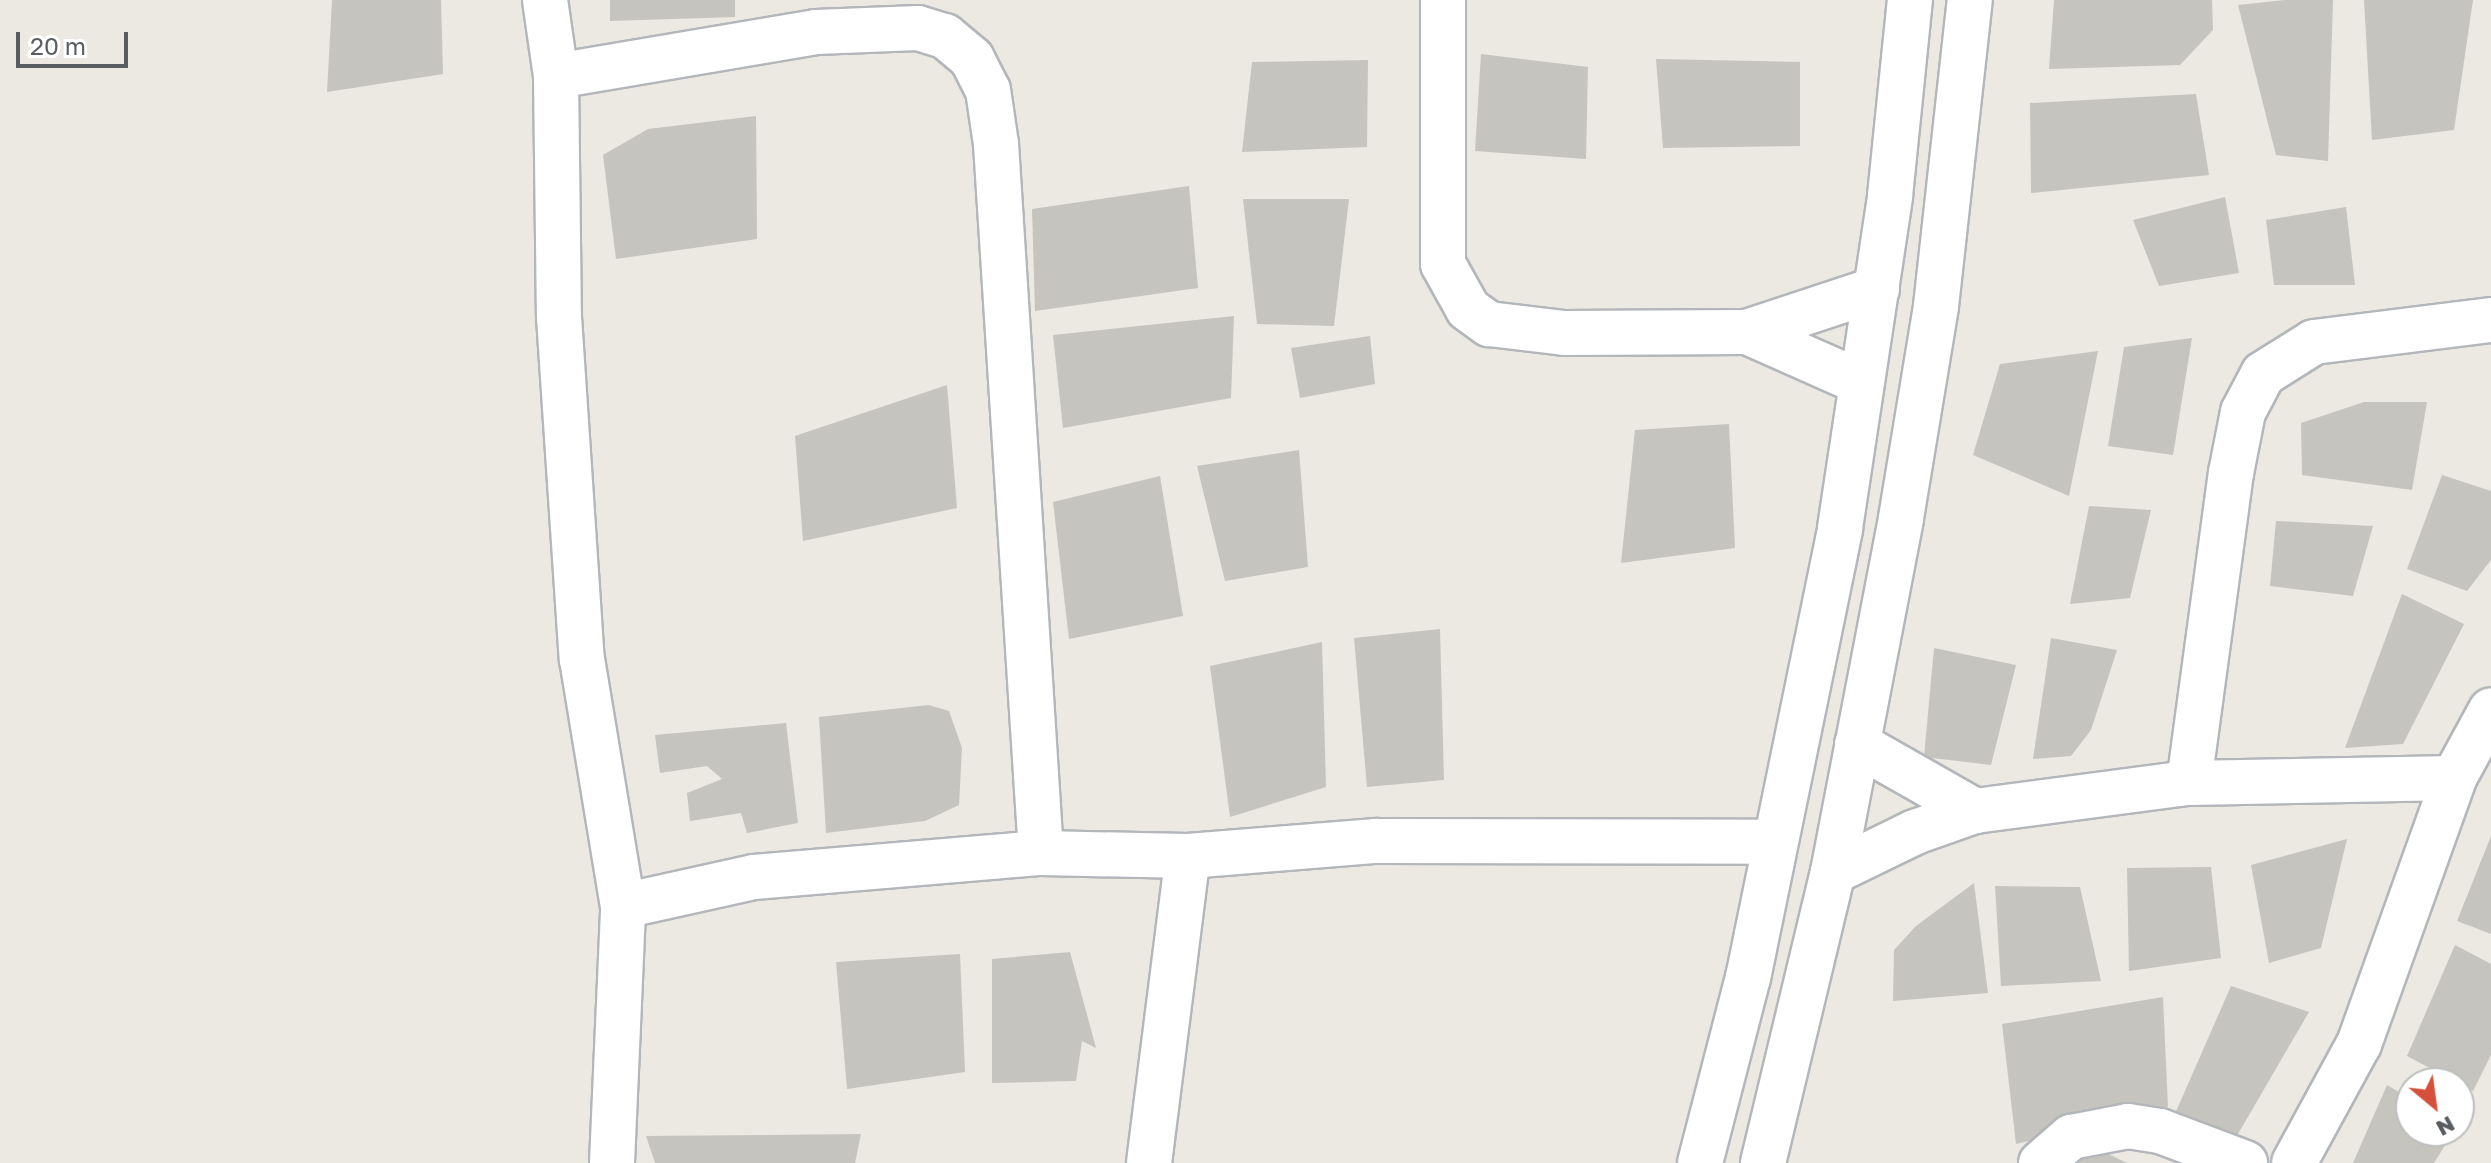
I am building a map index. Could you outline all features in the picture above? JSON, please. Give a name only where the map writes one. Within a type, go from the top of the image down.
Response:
[{"type":"street","points":[[545,0],[556,76],[559,317],[582,659],[623,906],[612,1163]]},
{"type":"street","points":[[1443,0],[1443,264],[1468,309],[1489,324],[1564,333],[1747,332],[1877,289]]},
{"type":"street","points":[[1700,1163],[1748,978],[1840,528],[1860,382],[1877,289],[1910,0]]},
{"type":"street","points":[[1763,1163],[1833,872],[1936,306],[1970,0]]},
{"type":"street","points":[[556,76],[812,16],[918,28],[945,36],[972,59],[988,90],[1013,354],[1041,853]]},
{"type":"street","points":[[2189,783],[2231,473],[2243,412],[2263,374],[2314,342],[2491,320]]},
{"type":"street","points":[[1747,332],[1860,382]]},
{"type":"street","points":[[2294,1163],[2359,1044],[2454,778],[2491,710]]},
{"type":"street","points":[[1857,744],[1975,811]]},
{"type":"street","points":[[1833,872],[1915,832],[1975,811],[2189,783],[2454,778]]},
{"type":"street","points":[[623,906],[754,877],[1041,853],[1188,856],[1376,841],[1775,842]]},
{"type":"street","points":[[1149,1163],[1188,856]]},
{"type":"street","points":[[2041,1163],[2071,1137],[2128,1126],[2160,1131],[2245,1163]]},
{"type":"building","points":[[332,0],[441,0],[443,74],[327,92]]},
{"type":"building","points":[[610,0],[735,0],[735,17],[610,21]]},
{"type":"building","points":[[2054,0],[2212,0],[2213,30],[2180,65],[2049,69]]},
{"type":"building","points":[[2285,0],[2333,0],[2328,161],[2276,155],[2238,5]]},
{"type":"building","points":[[2364,0],[2473,0],[2454,130],[2372,140]]},
{"type":"building","points":[[1481,54],[1588,67],[1586,159],[1475,151]]},
{"type":"building","points":[[1656,59],[1800,62],[1800,146],[1663,148]]},
{"type":"building","points":[[1368,60],[1367,147],[1242,152],[1252,62]]},
{"type":"building","points":[[2196,94],[2209,175],[2031,193],[2030,103]]},
{"type":"building","points":[[756,116],[757,239],[616,259],[603,155],[648,129]]},
{"type":"building","points":[[1189,186],[1198,288],[1035,311],[1032,209]]},
{"type":"building","points":[[2225,197],[2239,273],[2159,286],[2133,220]]},
{"type":"building","points":[[1243,199],[1349,199],[1334,326],[1257,324]]},
{"type":"building","points":[[2346,207],[2355,285],[2274,285],[2266,220]]},
{"type":"building","points":[[1234,316],[1231,398],[1063,428],[1053,335]]},
{"type":"building","points":[[1370,336],[1375,384],[1300,398],[1291,348]]},
{"type":"building","points":[[2192,338],[2173,455],[2108,446],[2124,347]]},
{"type":"building","points":[[2098,351],[2069,496],[1973,455],[2000,364]]},
{"type":"building","points":[[947,385],[957,508],[803,541],[795,436]]},
{"type":"building","points":[[2364,402],[2427,402],[2412,490],[2302,475],[2301,423]]},
{"type":"building","points":[[1729,424],[1735,548],[1621,563],[1635,430]]},
{"type":"building","points":[[1299,450],[1308,567],[1225,581],[1197,466]]},
{"type":"building","points":[[2442,475],[2491,491],[2491,560],[2467,591],[2407,569]]},
{"type":"building","points":[[1160,476],[1183,616],[1069,639],[1053,502]]},
{"type":"building","points":[[2089,506],[2151,510],[2130,598],[2070,604]]},
{"type":"building","points":[[2276,521],[2373,526],[2353,596],[2270,586]]},
{"type":"building","points":[[2402,594],[2464,624],[2403,744],[2345,748]]},
{"type":"building","points":[[1440,629],[1444,780],[1367,787],[1354,638]]},
{"type":"building","points":[[2051,638],[2117,650],[2091,730],[2071,756],[2033,759]]},
{"type":"building","points":[[1322,642],[1326,787],[1230,817],[1210,666]]},
{"type":"building","points":[[1934,648],[2016,665],[1991,765],[1924,757]]},
{"type":"building","points":[[929,705],[949,711],[962,748],[959,805],[925,821],[826,833],[819,717]]},
{"type":"building","points":[[786,723],[798,823],[747,833],[741,813],[690,821],[687,793],[722,779],[707,766],[660,773],[655,735]]},
{"type":"building","points":[[2491,836],[2491,934],[2457,921]]},
{"type":"building","points":[[2347,839],[2321,948],[2269,963],[2251,865]]},
{"type":"building","points":[[2211,867],[2221,958],[2129,971],[2127,868]]},
{"type":"building","points":[[1974,883],[1988,993],[1893,1001],[1894,950],[1916,926]]},
{"type":"building","points":[[1995,886],[2080,887],[2101,981],[2001,986]]},
{"type":"building","points":[[2455,945],[2491,964],[2491,1055],[2475,1087],[2475,1067],[2428,1067],[2407,1056]]},
{"type":"building","points":[[1070,952],[1096,1048],[1082,1041],[1076,1081],[992,1083],[992,959]]},
{"type":"building","points":[[960,954],[965,1072],[847,1089],[836,962]]},
{"type":"building","points":[[2231,986],[2309,1012],[2231,1146],[2174,1116]]},
{"type":"building","points":[[2163,997],[2168,1107],[2016,1144],[2002,1024]]},
{"type":"building","points":[[2387,1085],[2395,1090],[2395,1147],[2444,1147],[2434,1163],[2353,1163]]},
{"type":"building","points":[[861,1134],[855,1163],[655,1163],[646,1136]]},
{"type":"building","points":[[2088,1144],[2127,1163],[2079,1163]]}]
